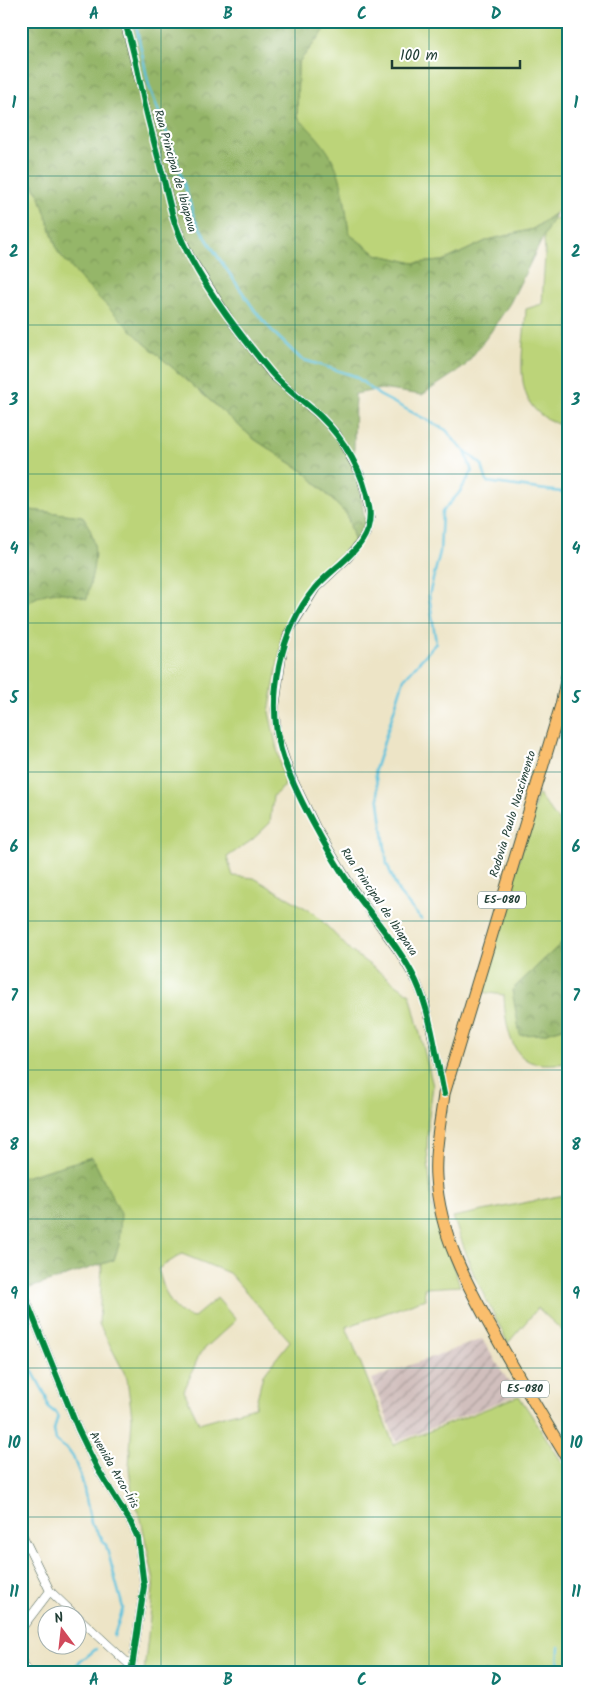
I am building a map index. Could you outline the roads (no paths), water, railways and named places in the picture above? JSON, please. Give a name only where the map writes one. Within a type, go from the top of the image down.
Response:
[{"type":"main road","name":"Rodovia Paulo Nascimento","points":[[569,667],[560,705],[444,1094],[436,1156],[436,1178],[451,1246],[473,1296],[521,1382],[569,1461]]},
{"type":"main road","name":"Rodovia Paulo Nascimento","points":[[560,705],[569,692]]},
{"type":"street","name":"Rua Principal de Ibiapava","points":[[124,21],[175,222],[191,258],[232,323],[272,375],[321,417],[337,434],[360,474],[370,518],[366,534],[348,558],[316,588],[288,633],[283,650],[275,709],[277,735],[290,773],[316,827],[352,887],[398,951],[417,983],[425,1004],[444,1094]]},
{"type":"street","name":"Avenida Arco-Íris","points":[[21,1287],[78,1430],[97,1468],[131,1523],[138,1538],[144,1586],[133,1669]]},
{"type":"street","points":[[21,1532],[50,1591],[66,1606]]},
{"type":"street","points":[[21,1629],[50,1591]]},
{"type":"street","points":[[88,1626],[133,1669]]},
{"type":"street","points":[[21,1660],[28,1672]]},
{"type":"waterway","points":[[135,21],[149,86],[175,154],[195,220],[256,312],[274,333],[301,359],[355,376],[379,395],[446,430],[458,445],[482,465],[487,482],[569,493]]},
{"type":"waterway","points":[[421,919],[399,893],[387,864],[375,770],[404,679],[436,643],[429,595],[440,552],[442,512],[459,493],[472,472],[465,451]]},
{"type":"waterway","points":[[21,1350],[46,1396],[48,1407],[58,1415],[54,1430],[56,1441],[68,1450],[73,1457],[82,1480],[91,1523],[106,1545],[123,1608],[114,1636]]},
{"type":"waterway","points":[[558,1672],[559,1647]]},
{"type":"waterway","points":[[80,1672],[76,1665],[96,1649]]}]
